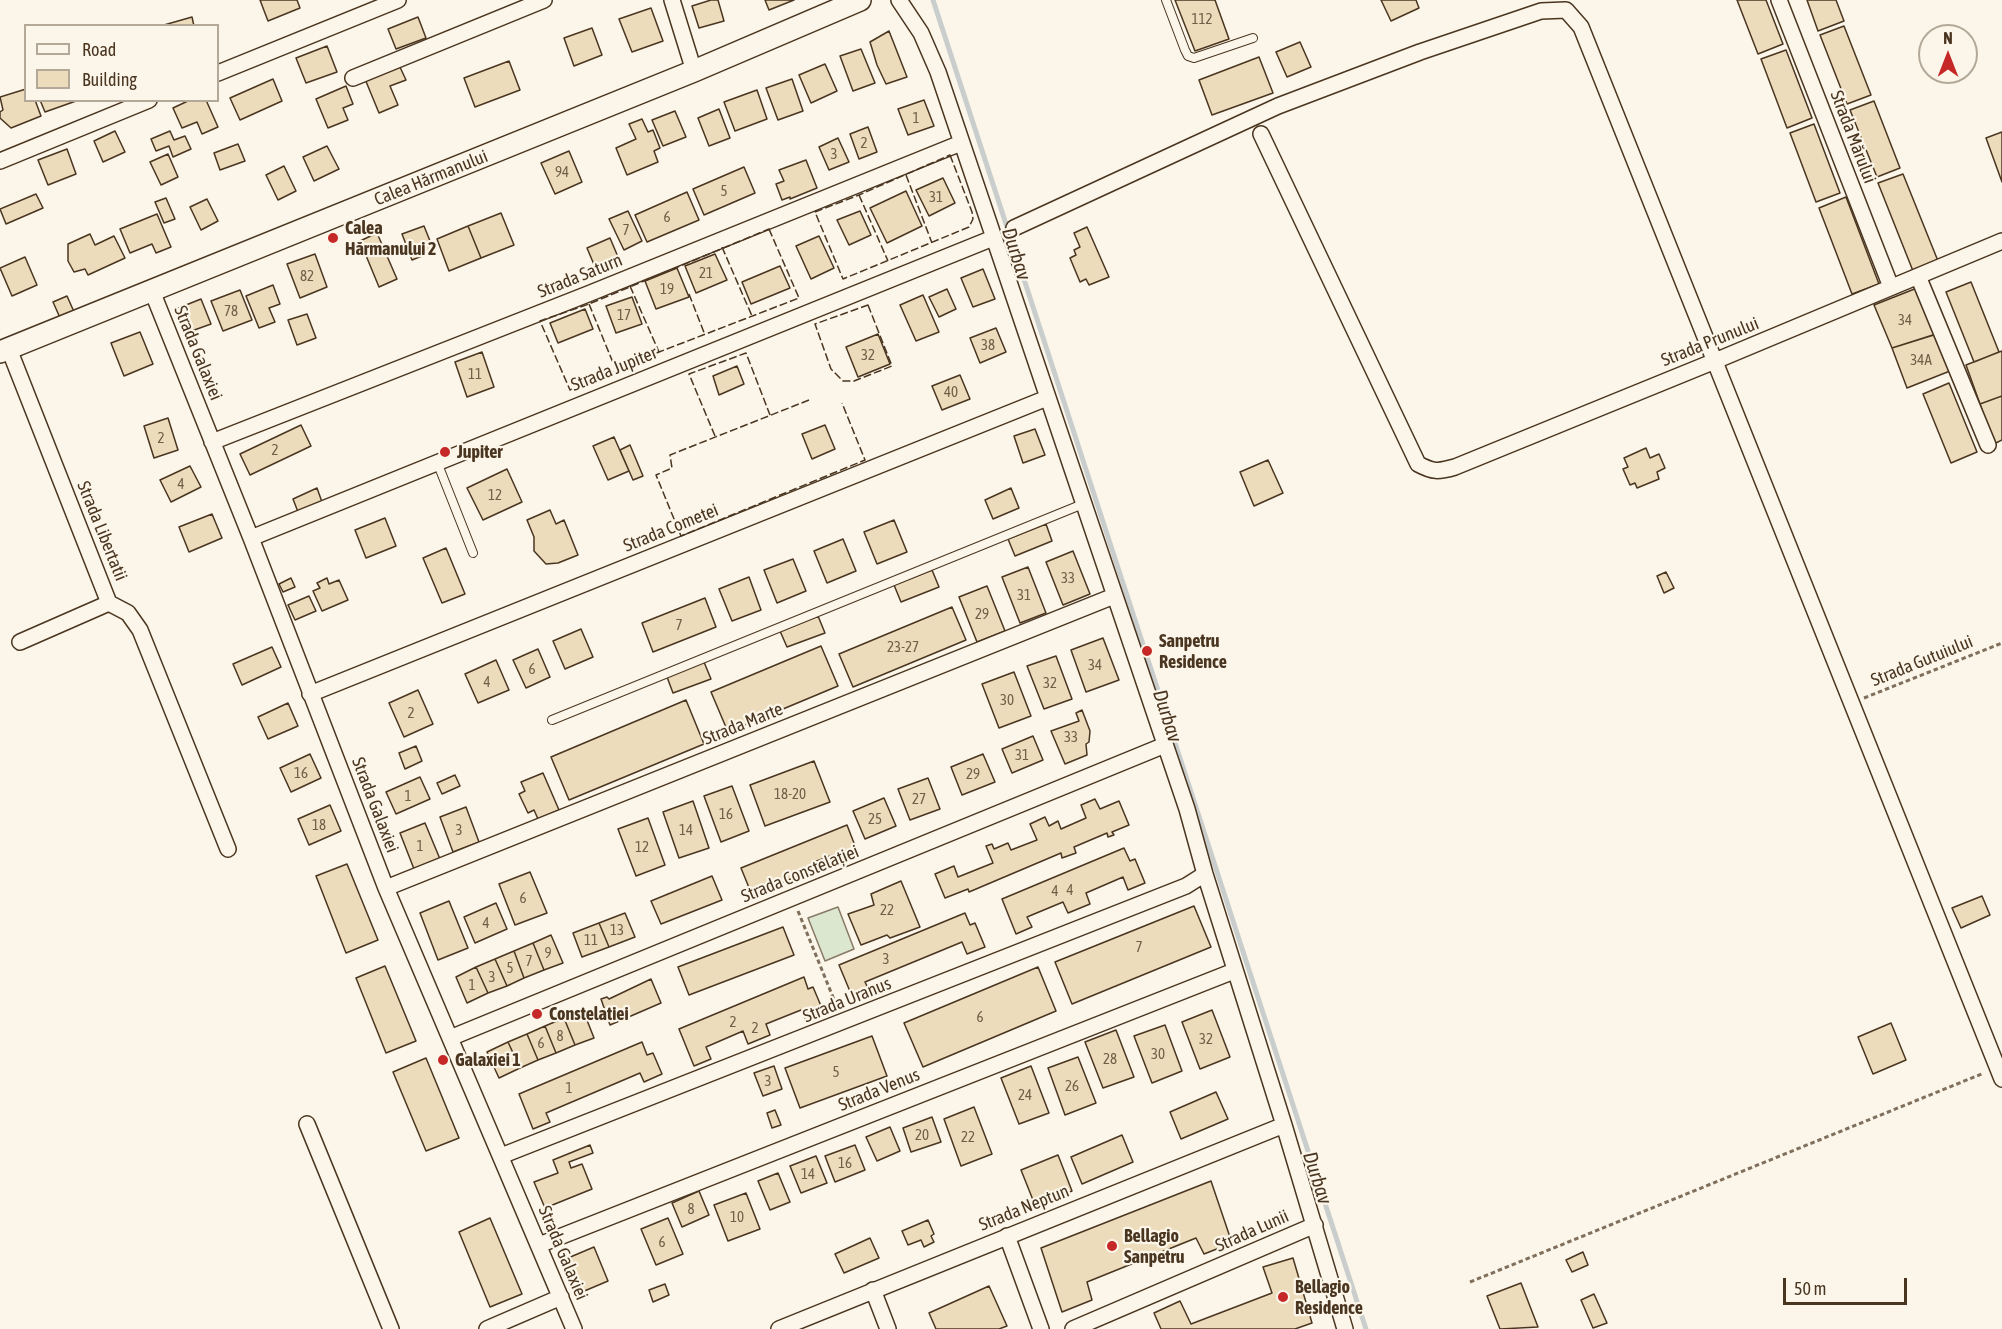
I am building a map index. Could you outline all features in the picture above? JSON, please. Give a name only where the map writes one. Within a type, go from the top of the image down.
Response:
[{"type":"street","points":[[219,73],[398,0]]},
{"type":"street","points":[[353,78],[544,0]]},
{"type":"street","points":[[672,0],[694,70]]},
{"type":"street","name":"Calea Hărmanului","points":[[4,351],[860,0]]},
{"type":"street","points":[[899,0],[921,33],[938,72],[1187,809],[1234,971],[1284,1125],[1345,1329]]},
{"type":"street","points":[[1553,11],[1574,0]]},
{"type":"street","name":"Strada Mărului","points":[[1779,0],[1891,287]]},
{"type":"street","points":[[1014,228],[1278,106],[1420,52],[1541,11],[1566,10],[1581,27],[2000,1073]]},
{"type":"street","points":[[0,160],[144,102]]},
{"type":"street","name":"Strada Prunului","points":[[1261,134],[1418,464],[1431,471],[1455,467],[2002,241]]},
{"type":"street","name":"Strada Saturn","points":[[212,442],[961,143]]},
{"type":"street","name":"Strada Jupiter","points":[[250,538],[993,238]]},
{"type":"street","points":[[1918,276],[1988,446]]},
{"type":"street","name":"Strada Galaxiei","points":[[152,291],[386,888],[574,1329]]},
{"type":"street","name":"Strada Libertatii","points":[[4,351],[110,603],[128,613],[140,630],[228,849]]},
{"type":"street","name":"Strada Cometei","points":[[310,694],[1047,398]]},
{"type":"street","name":"Strada Marte","points":[[386,888],[1114,596]]},
{"type":"street","points":[[20,642],[110,603]]},
{"type":"street","name":"Strada Constelației","points":[[450,1038],[1165,745]]},
{"type":"street","name":"Strada Uranus","points":[[501,1156],[1186,886],[1205,874]]},
{"type":"street","name":"Strada Venus","points":[[539,1245],[1234,971]]},
{"type":"street","points":[[307,1124],[391,1329]]},
{"type":"street","name":"Strada Neptun","points":[[779,1329],[1284,1125]]},
{"type":"street","name":"Strada Lunii","points":[[1073,1329],[1315,1225]]},
{"type":"street","points":[[1007,1236],[1041,1329]]},
{"type":"street","points":[[873,1290],[888,1329]]},
{"type":"street","points":[[487,1329],[561,1297]]},
{"type":"lane","points":[[1166,0],[1188,56],[1194,58],[1202,56],[1253,38]]},
{"type":"lane","points":[[436,462],[473,553]]},
{"type":"lane","points":[[552,720],[1083,504]]},
{"type":"path","name":"Strada Gutuiului","points":[[1852,703],[2002,643]]},
{"type":"path","points":[[793,898],[843,1023]]},
{"type":"path","points":[[1470,1282],[2000,1073]]},
{"type":"green space","points":[[838,907],[854,949],[825,961],[808,918]]},
{"type":"building","points":[[260,0],[297,0],[300,8],[268,21]]},
{"type":"building","points":[[718,0],[724,21],[699,28],[692,6]]},
{"type":"building","points":[[765,0],[794,0],[769,10]]},
{"type":"building","points":[[1175,0],[1215,0],[1229,39],[1195,51]]},
{"type":"building","points":[[1381,0],[1416,0],[1419,8],[1391,21]]},
{"type":"building","points":[[1737,0],[1766,0],[1783,44],[1758,54]]},
{"type":"building","points":[[1807,0],[1836,0],[1844,21],[1818,31]]},
{"type":"building","points":[[651,8],[663,41],[632,52],[619,19]]},
{"type":"building","points":[[192,17],[194,24],[168,24]]},
{"type":"building","points":[[418,17],[426,38],[396,49],[388,29]]},
{"type":"building","points":[[1844,26],[1871,95],[1847,104],[1820,35]]},
{"type":"building","points":[[592,28],[602,55],[574,66],[564,38]]},
{"type":"building","points":[[889,31],[907,77],[886,84],[870,42]]},
{"type":"building","points":[[1300,42],[1311,67],[1287,77],[1276,52]]},
{"type":"building","points":[[327,46],[337,72],[306,83],[296,58]]},
{"type":"building","points":[[861,49],[875,83],[853,91],[840,56]]},
{"type":"building","points":[[1786,50],[1812,118],[1787,128],[1761,59]]},
{"type":"building","points":[[1259,57],[1273,93],[1212,115],[1199,80]]},
{"type":"building","points":[[509,61],[520,90],[475,107],[464,78]]},
{"type":"building","points":[[825,64],[837,91],[811,103],[799,75]]},
{"type":"building","points":[[399,65],[406,80],[390,86],[398,105],[379,113],[365,79]]},
{"type":"building","points":[[273,79],[282,101],[240,120],[230,98]]},
{"type":"building","points":[[792,79],[803,111],[778,120],[766,88]]},
{"type":"building","points":[[346,86],[353,104],[343,108],[348,120],[328,128],[316,99]]},
{"type":"building","points":[[24,90],[24,102],[36,102],[41,116],[11,128],[0,118],[0,112],[3,110],[0,97]]},
{"type":"building","points":[[757,90],[767,119],[735,131],[724,102]]},
{"type":"building","points":[[924,100],[934,126],[908,135],[898,109]]},
{"type":"building","points":[[1874,101],[1900,168],[1877,177],[1850,110]]},
{"type":"building","points":[[41,102],[73,102],[45,112]]},
{"type":"building","points":[[186,102],[207,102],[218,127],[202,134],[197,122],[182,128],[173,108]]},
{"type":"building","points":[[719,109],[730,138],[709,146],[698,118]]},
{"type":"building","points":[[675,111],[686,137],[663,146],[652,120]]},
{"type":"building","points":[[642,119],[648,132],[653,130],[660,148],[654,151],[658,162],[627,175],[616,148],[636,139],[629,124]]},
{"type":"building","points":[[1814,124],[1840,193],[1816,202],[1790,133]]},
{"type":"building","points":[[868,127],[877,152],[859,159],[850,134]]},
{"type":"building","points":[[115,131],[125,152],[103,162],[94,141]]},
{"type":"building","points":[[170,131],[174,140],[185,136],[191,149],[173,157],[169,146],[156,151],[151,139]]},
{"type":"building","points":[[2002,132],[2002,182],[1986,138]]},
{"type":"building","points":[[838,138],[849,162],[829,170],[819,147]]},
{"type":"building","points":[[238,144],[245,161],[220,170],[214,153]]},
{"type":"building","points":[[327,146],[339,169],[314,181],[303,157]]},
{"type":"building","points":[[67,149],[76,174],[48,185],[38,160]]},
{"type":"building","points":[[569,151],[582,182],[555,194],[541,163]]},
{"type":"building","points":[[168,154],[178,177],[161,185],[150,162]]},
{"type":"building","points":[[806,160],[817,188],[782,200],[776,184],[784,181],[779,170]]},
{"type":"building","points":[[284,166],[296,191],[278,200],[266,175]]},
{"type":"building","points":[[744,167],[755,193],[704,215],[693,189]]},
{"type":"building","points":[[1903,174],[1938,261],[1913,271],[1878,183]]},
{"type":"building","points":[[943,178],[955,203],[929,216],[916,190]]},
{"type":"building","points":[[906,191],[922,226],[887,243],[870,208]]},
{"type":"building","points":[[687,192],[699,220],[647,242],[635,215]]},
{"type":"building","points":[[36,194],[43,208],[6,224],[0,209]]},
{"type":"building","points":[[1846,197],[1879,284],[1852,294],[1819,208]]},
{"type":"building","points":[[166,198],[175,219],[164,223],[155,202]]},
{"type":"building","points":[[207,199],[218,221],[201,230],[190,207]]},
{"type":"building","points":[[628,211],[642,241],[624,250],[609,219]]},
{"type":"building","points":[[860,211],[871,235],[849,245],[837,220]]},
{"type":"building","points":[[501,213],[514,245],[481,258],[468,226]]},
{"type":"building","points":[[157,214],[171,247],[156,253],[152,244],[130,253],[120,229]]},
{"type":"building","points":[[424,226],[434,251],[412,260],[402,234]]},
{"type":"building","points":[[468,226],[481,258],[449,271],[437,239]]},
{"type":"building","points":[[1087,227],[1109,277],[1089,285],[1086,279],[1080,282],[1070,258],[1076,255],[1074,250],[1080,247],[1074,233]]},
{"type":"building","points":[[377,233],[397,279],[379,287],[360,241]]},
{"type":"building","points":[[90,234],[95,245],[114,236],[125,258],[88,275],[85,269],[74,272],[68,261],[68,244]]},
{"type":"building","points":[[819,236],[834,268],[811,279],[796,246]]},
{"type":"building","points":[[610,238],[621,264],[598,274],[587,248]]},
{"type":"building","points":[[315,254],[327,287],[300,298],[287,264]]},
{"type":"building","points":[[715,254],[727,280],[696,293],[685,266]]},
{"type":"building","points":[[25,257],[37,285],[12,296],[0,268]]},
{"type":"building","points":[[780,266],[790,288],[751,304],[742,282]]},
{"type":"building","points":[[677,268],[689,297],[656,309],[645,281]]},
{"type":"building","points":[[983,269],[995,299],[973,307],[961,278]]},
{"type":"building","points":[[1971,282],[1999,352],[1974,362],[1946,292]]},
{"type":"building","points":[[273,285],[280,304],[269,308],[275,322],[259,328],[246,296]]},
{"type":"building","points":[[1917,288],[1936,334],[1892,348],[1874,305]]},
{"type":"building","points":[[947,289],[956,309],[939,317],[929,297]]},
{"type":"building","points":[[240,290],[252,320],[223,331],[211,301]]},
{"type":"building","points":[[923,295],[939,332],[916,341],[900,305]]},
{"type":"building","points":[[67,296],[75,314],[61,320],[53,302]]},
{"type":"building","points":[[632,297],[642,324],[616,333],[606,306]]},
{"type":"building","points":[[201,299],[211,324],[186,333],[176,309]]},
{"type":"building","points":[[585,309],[593,329],[558,343],[550,323]]},
{"type":"building","points":[[307,314],[316,338],[297,345],[288,320]]},
{"type":"building","points":[[996,328],[1006,352],[980,363],[970,338]]},
{"type":"building","points":[[140,332],[153,364],[124,376],[111,343]]},
{"type":"building","points":[[878,334],[890,364],[858,377],[846,347]]},
{"type":"building","points":[[1937,334],[1950,371],[1907,388],[1892,348]]},
{"type":"building","points":[[2002,351],[2002,396],[1980,404],[1966,365]]},
{"type":"building","points":[[482,352],[494,387],[467,397],[455,362]]},
{"type":"building","points":[[737,366],[744,384],[719,395],[713,376]]},
{"type":"building","points":[[960,375],[970,399],[942,410],[932,386]]},
{"type":"building","points":[[1949,383],[1977,452],[1951,463],[1923,394]]},
{"type":"building","points":[[2002,396],[2002,440],[1994,444],[1980,404]]},
{"type":"building","points":[[168,418],[178,450],[154,458],[144,426]]},
{"type":"building","points":[[301,425],[311,446],[250,475],[240,454]]},
{"type":"building","points":[[825,425],[835,449],[812,459],[802,434]]},
{"type":"building","points":[[1035,429],[1045,455],[1023,463],[1014,436]]},
{"type":"building","points":[[614,437],[629,471],[608,480],[593,446]]},
{"type":"building","points":[[630,445],[643,476],[633,480],[620,450]]},
{"type":"building","points":[[1646,448],[1650,458],[1659,454],[1665,468],[1657,472],[1659,479],[1637,488],[1635,483],[1630,485],[1623,469],[1628,467],[1624,458]]},
{"type":"building","points":[[1268,460],[1283,493],[1254,506],[1240,472]]},
{"type":"building","points":[[190,466],[201,487],[171,502],[160,480]]},
{"type":"building","points":[[507,469],[522,502],[483,520],[467,488]]},
{"type":"building","points":[[317,488],[322,502],[298,512],[293,499]]},
{"type":"building","points":[[1011,488],[1019,508],[993,519],[985,500]]},
{"type":"building","points":[[550,510],[556,524],[564,520],[578,555],[558,563],[546,564],[534,551],[534,537],[527,520]]},
{"type":"building","points":[[212,514],[222,538],[189,552],[179,527]]},
{"type":"building","points":[[385,518],[396,546],[366,558],[355,530]]},
{"type":"building","points":[[894,520],[907,552],[877,564],[864,532]]},
{"type":"building","points":[[1046,524],[1052,541],[1015,556],[1008,539]]},
{"type":"building","points":[[843,539],[856,571],[827,583],[814,551]]},
{"type":"building","points":[[446,548],[465,594],[442,603],[423,558]]},
{"type":"building","points":[[1073,551],[1090,594],[1063,605],[1046,562]]},
{"type":"building","points":[[793,559],[806,591],[777,603],[764,570]]},
{"type":"building","points":[[1028,567],[1046,613],[1020,623],[1002,577]]},
{"type":"building","points":[[932,570],[939,587],[901,602],[894,585]]},
{"type":"building","points":[[1666,572],[1674,588],[1664,593],[1657,576]]},
{"type":"building","points":[[749,577],[761,610],[732,621],[719,589]]},
{"type":"building","points":[[291,578],[295,587],[283,592],[279,584]]},
{"type":"building","points":[[327,578],[329,584],[339,580],[348,600],[322,611],[313,591],[320,588],[317,583]]},
{"type":"building","points":[[987,586],[1005,631],[977,642],[959,597]]},
{"type":"building","points":[[309,596],[316,611],[295,620],[288,605]]},
{"type":"building","points":[[705,598],[716,627],[653,652],[642,623]]},
{"type":"building","points":[[952,607],[966,640],[853,687],[839,654]]},
{"type":"building","points":[[818,616],[825,633],[787,647],[780,631]]},
{"type":"building","points":[[581,629],[593,657],[565,669],[553,641]]},
{"type":"building","points":[[1103,638],[1119,680],[1086,692],[1071,650]]},
{"type":"building","points":[[821,646],[838,686],[728,732],[711,692]]},
{"type":"building","points":[[272,647],[281,667],[242,685],[233,664]]},
{"type":"building","points":[[538,649],[550,677],[526,688],[513,660]]},
{"type":"building","points":[[1056,656],[1072,699],[1044,709],[1027,666]]},
{"type":"building","points":[[496,660],[509,690],[478,703],[465,674]]},
{"type":"building","points":[[704,662],[711,679],[673,693],[667,677]]},
{"type":"building","points":[[1014,672],[1031,716],[999,728],[982,684]]},
{"type":"building","points":[[418,690],[433,724],[404,737],[389,703]]},
{"type":"building","points":[[686,700],[704,744],[569,800],[551,757]]},
{"type":"building","points":[[288,703],[298,726],[268,739],[258,717]]},
{"type":"building","points":[[1082,710],[1090,731],[1089,742],[1086,744],[1087,755],[1065,764],[1051,731],[1079,721],[1076,713]]},
{"type":"building","points":[[1033,736],[1043,760],[1012,773],[1002,749]]},
{"type":"building","points":[[416,746],[422,761],[405,769],[399,753]]},
{"type":"building","points":[[310,754],[321,778],[291,792],[280,768]]},
{"type":"building","points":[[983,754],[995,782],[962,795],[951,767]]},
{"type":"building","points":[[814,761],[830,802],[765,826],[750,785]]},
{"type":"building","points":[[543,773],[559,810],[538,819],[534,810],[528,813],[519,794],[525,791],[521,782]]},
{"type":"building","points":[[455,775],[460,786],[442,794],[437,783]]},
{"type":"building","points":[[420,777],[430,799],[396,814],[386,792]]},
{"type":"building","points":[[928,778],[940,809],[910,820],[898,789]]},
{"type":"building","points":[[732,786],[749,831],[721,842],[704,796]]},
{"type":"building","points":[[884,798],[896,826],[865,839],[853,811]]},
{"type":"building","points":[[1095,799],[1100,809],[1119,801],[1129,825],[1112,832],[1114,835],[1108,837],[1107,833],[1074,847],[1076,853],[1062,858],[1061,853],[969,892],[968,889],[945,898],[935,874],[954,866],[958,877],[993,863],[986,846],[992,844],[994,849],[1008,843],[1011,850],[1037,840],[1030,824],[1045,817],[1049,826],[1058,821],[1061,829],[1086,818],[1081,805]]},
{"type":"building","points":[[693,801],[709,848],[679,858],[663,812]]},
{"type":"building","points":[[330,805],[341,831],[309,845],[298,819]]},
{"type":"building","points":[[466,807],[479,842],[453,852],[440,817]]},
{"type":"building","points":[[648,818],[665,865],[636,876],[618,829]]},
{"type":"building","points":[[425,823],[440,859],[414,869],[400,833]]},
{"type":"building","points":[[847,825],[859,856],[837,865],[833,855],[814,862],[817,868],[752,895],[741,868]]},
{"type":"building","points":[[1124,848],[1130,861],[1135,859],[1145,883],[1128,890],[1123,877],[1086,893],[1090,904],[1068,913],[1063,902],[1027,917],[1032,927],[1016,934],[1002,899]]},
{"type":"building","points":[[347,864],[378,940],[346,953],[316,876]]},
{"type":"building","points":[[530,872],[547,913],[515,925],[499,884]]},
{"type":"building","points":[[712,876],[722,900],[661,924],[651,901]]},
{"type":"building","points":[[901,881],[920,927],[890,938],[887,935],[861,945],[848,914],[874,905],[871,894]]},
{"type":"building","points":[[1982,896],[1990,915],[1961,928],[1952,908]]},
{"type":"building","points":[[449,901],[468,948],[438,960],[420,913]]},
{"type":"building","points":[[496,903],[507,929],[475,943],[464,917]]},
{"type":"building","points":[[1194,906],[1211,947],[1072,1004],[1055,962]]},
{"type":"building","points":[[625,913],[635,937],[609,947],[599,923]]},
{"type":"building","points":[[965,913],[970,925],[975,923],[985,947],[967,954],[962,942],[865,982],[871,994],[854,1001],[839,965]]},
{"type":"building","points":[[599,923],[609,947],[582,957],[573,933]]},
{"type":"building","points":[[783,927],[794,955],[689,995],[678,967]]},
{"type":"building","points":[[551,935],[563,963],[544,970],[533,943]]},
{"type":"building","points":[[533,943],[544,970],[524,978],[514,951]]},
{"type":"building","points":[[514,951],[524,978],[507,986],[495,959]]},
{"type":"building","points":[[495,959],[507,986],[488,993],[476,967]]},
{"type":"building","points":[[385,966],[416,1041],[386,1053],[356,978]]},
{"type":"building","points":[[476,967],[488,993],[467,1003],[456,977]]},
{"type":"building","points":[[1038,967],[1056,1011],[923,1067],[904,1023]]},
{"type":"building","points":[[804,977],[808,989],[813,987],[824,1013],[806,1020],[801,1010],[766,1024],[770,1035],[748,1044],[743,1031],[706,1047],[711,1059],[694,1066],[679,1029]]},
{"type":"building","points":[[651,979],[661,1003],[610,1025],[601,999],[607,997],[609,999]]},
{"type":"building","points":[[583,1010],[594,1038],[575,1045],[564,1018]]},
{"type":"building","points":[[1212,1010],[1230,1057],[1200,1069],[1182,1022]]},
{"type":"building","points":[[564,1018],[575,1045],[556,1053],[545,1026]]},
{"type":"building","points":[[1891,1023],[1906,1060],[1873,1074],[1858,1037]]},
{"type":"building","points":[[1165,1025],[1182,1071],[1152,1083],[1134,1036]]},
{"type":"building","points":[[545,1026],[556,1053],[538,1060],[527,1034]]},
{"type":"building","points":[[1116,1030],[1134,1077],[1103,1088],[1085,1042]]},
{"type":"building","points":[[527,1034],[538,1060],[520,1068],[508,1042]]},
{"type":"building","points":[[872,1036],[887,1076],[800,1108],[785,1068]]},
{"type":"building","points":[[508,1042],[520,1068],[499,1078],[487,1052]]},
{"type":"building","points":[[642,1042],[647,1055],[653,1053],[662,1074],[644,1082],[640,1073],[546,1113],[550,1122],[533,1129],[519,1094]]},
{"type":"building","points":[[1078,1057],[1096,1103],[1065,1115],[1048,1068]]},
{"type":"building","points":[[426,1058],[459,1138],[426,1151],[393,1072]]},
{"type":"building","points":[[774,1066],[782,1089],[763,1096],[754,1073]]},
{"type":"building","points":[[1031,1066],[1049,1113],[1019,1124],[1001,1078]]},
{"type":"building","points":[[1216,1092],[1228,1119],[1181,1139],[1170,1112]]},
{"type":"building","points":[[974,1107],[992,1154],[961,1166],[944,1119]]},
{"type":"building","points":[[775,1110],[781,1125],[772,1128],[767,1113]]},
{"type":"building","points":[[932,1117],[941,1142],[911,1152],[903,1128]]},
{"type":"building","points":[[890,1127],[900,1151],[877,1161],[866,1137]]},
{"type":"building","points":[[1122,1135],[1133,1162],[1082,1184],[1071,1157]]},
{"type":"building","points":[[590,1145],[593,1153],[569,1162],[571,1168],[582,1164],[592,1189],[545,1208],[534,1182],[558,1173],[553,1160]]},
{"type":"building","points":[[855,1145],[865,1170],[835,1182],[825,1156]]},
{"type":"building","points":[[1058,1155],[1072,1191],[1035,1205],[1021,1170]]},
{"type":"building","points":[[816,1156],[827,1183],[801,1193],[790,1166]]},
{"type":"building","points":[[778,1173],[790,1202],[770,1210],[758,1181]]},
{"type":"building","name":"Bellagio Sanpetru","points":[[1211,1181],[1232,1243],[1204,1254],[1196,1238],[1087,1282],[1092,1300],[1062,1312],[1041,1248]]},
{"type":"building","points":[[699,1191],[709,1215],[682,1227],[672,1203]]},
{"type":"building","points":[[746,1193],[760,1229],[728,1241],[714,1205]]},
{"type":"building","points":[[490,1218],[522,1294],[490,1307],[459,1232]]},
{"type":"building","points":[[668,1218],[683,1254],[656,1265],[641,1229]]},
{"type":"building","points":[[928,1220],[934,1234],[931,1236],[934,1242],[924,1247],[921,1240],[908,1245],[902,1231]]},
{"type":"building","points":[[870,1238],[879,1258],[844,1273],[835,1254]]},
{"type":"building","points":[[594,1247],[608,1281],[582,1292],[568,1258]]},
{"type":"building","points":[[1583,1252],[1588,1265],[1572,1272],[1566,1260]]},
{"type":"building","name":"Bellagio Residence","points":[[1293,1258],[1312,1323],[1295,1329],[1161,1329],[1154,1313],[1180,1301],[1191,1324],[1272,1293],[1263,1267]]},
{"type":"building","points":[[1521,1283],[1538,1327],[1500,1329],[1487,1296]]},
{"type":"building","points":[[665,1284],[669,1295],[653,1302],[649,1290]]},
{"type":"building","points":[[989,1286],[1007,1326],[999,1329],[936,1329],[929,1313]]},
{"type":"building","points":[[1594,1294],[1607,1323],[1593,1328],[1581,1300]]},
{"type":"waterway","name":"Durbav","points":[[933,0],[1366,1329]]},
{"type":"fence","points":[[950,155],[972,212],[973,219],[969,227],[843,279],[815,212],[950,155]]},
{"type":"fence","points":[[906,175],[932,243]]},
{"type":"fence","points":[[859,195],[888,261]]},
{"type":"fence","points":[[769,229],[799,298],[659,352],[570,390],[540,321],[589,304],[769,229]]},
{"type":"fence","points":[[722,247],[752,316]]},
{"type":"fence","points":[[630,286],[659,352]]},
{"type":"fence","points":[[689,294],[705,335]]},
{"type":"fence","points":[[589,304],[616,370]]},
{"type":"fence","points":[[868,305],[892,366],[854,381],[843,381],[831,369],[815,324],[868,305]]},
{"type":"fence","points":[[715,436],[689,374],[746,353],[770,415]]},
{"type":"fence","points":[[809,400],[670,455],[672,468],[656,475],[681,536],[865,460],[842,403]]},
{"type":"place","name":"Calea Hărmanului 2","points":[[333,238]]},
{"type":"place","name":"Jupiter","points":[[445,452]]},
{"type":"place","name":"Sanpetru Residence","points":[[1147,651]]},
{"type":"place","name":"Constelatiei","points":[[537,1014]]},
{"type":"place","name":"Galaxiei 1","points":[[443,1060]]},
{"type":"place","name":"Bellagio Sanpetru","points":[[1112,1246]]},
{"type":"place","name":"Bellagio Residence","points":[[1283,1297]]}]
